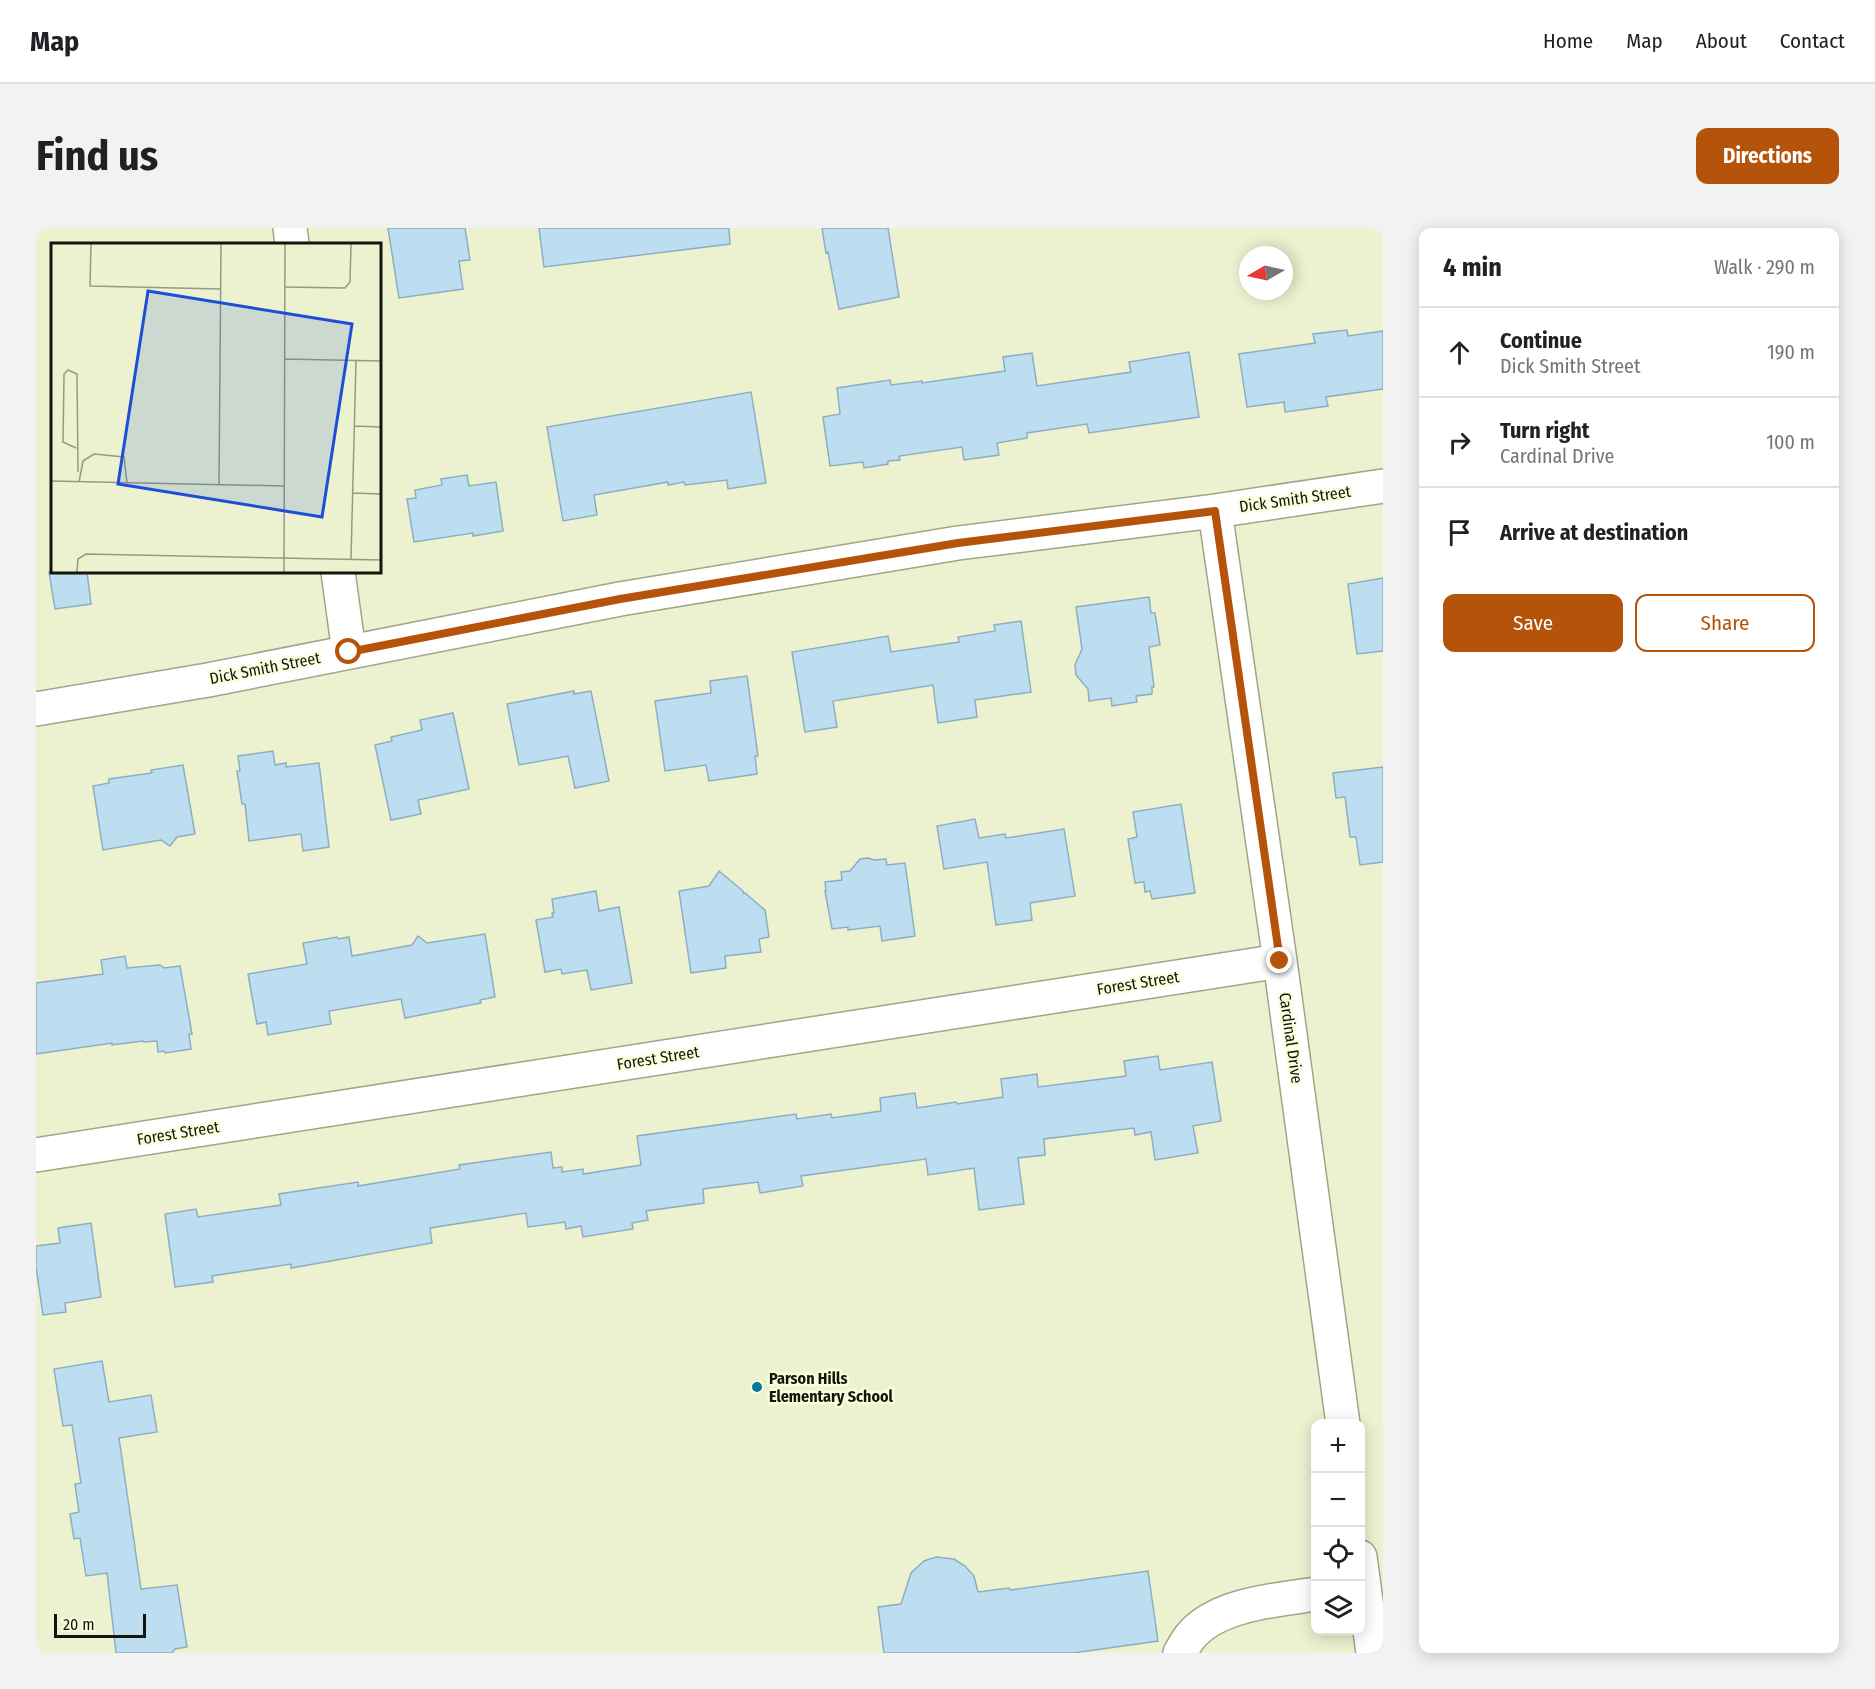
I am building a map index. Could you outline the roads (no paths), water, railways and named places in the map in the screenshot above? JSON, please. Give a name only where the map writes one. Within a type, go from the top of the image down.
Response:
[{"type":"street","points":[[290,228],[292,243]]},
{"type":"street","name":"Dick Smith Street","points":[[36,709],[208,680],[620,599],[958,543],[1215,511],[1383,486]]},
{"type":"street","name":"Cardinal Drive","points":[[1215,511],[1280,961],[1341,1419]]},
{"type":"street","points":[[338,573],[349,652]]},
{"type":"street","name":"Forest Street","points":[[36,1155],[1280,961]]},
{"type":"street","points":[[1362,1581],[1373,1653]]},
{"type":"street","points":[[1180,1653],[1190,1636],[1228,1611],[1256,1602],[1311,1595]]},
{"type":"place","name":"Parson Hills Elementary School","points":[[757,1387]]}]
